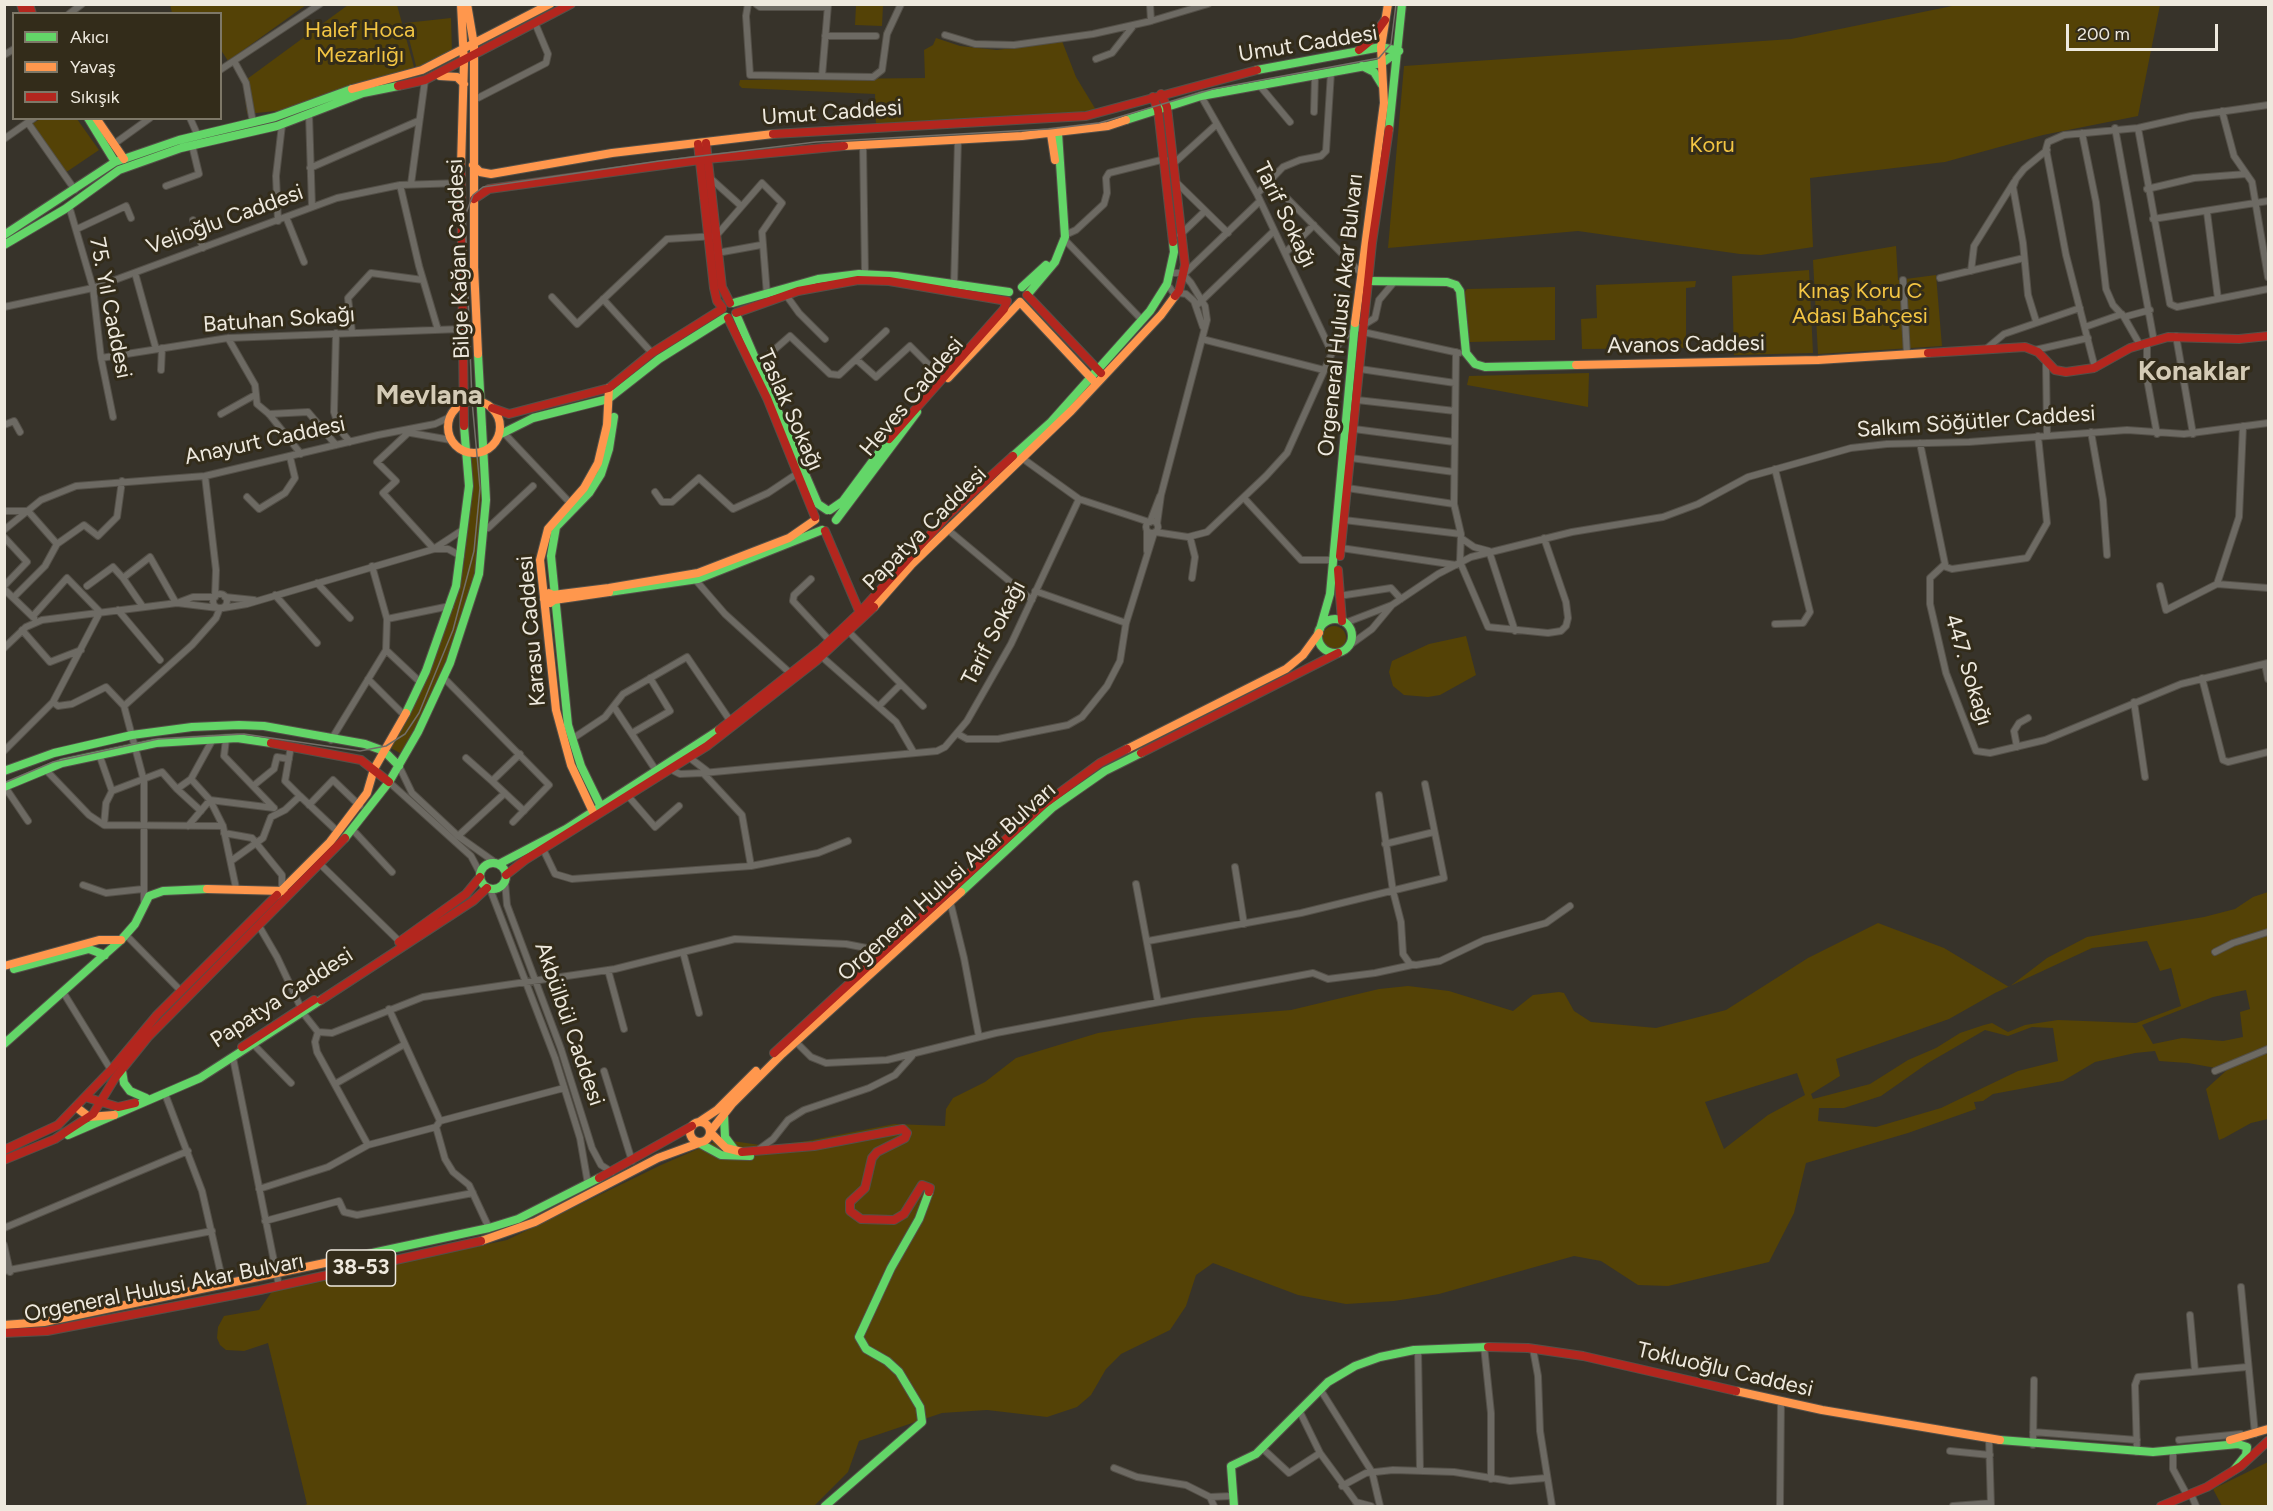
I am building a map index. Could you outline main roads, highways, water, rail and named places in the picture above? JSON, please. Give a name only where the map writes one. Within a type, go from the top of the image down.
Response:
[{"type":"tram line","points":[[4,783],[53,762],[158,739],[244,734],[360,751],[386,746],[405,734],[419,713],[453,630],[474,551],[480,488],[472,401],[465,216],[473,195],[483,187],[659,161],[816,142],[1049,129],[1099,123],[1213,89],[1379,58],[1391,44],[1396,4]]},
{"type":"district","name":"Konaklar","points":[[2194,372]]},
{"type":"district","name":"Mevlana","points":[[429,396]]},
{"type":"park label","name":"Halef Hoca Mezarlığı","points":[[360,44]]},
{"type":"park label","name":"Koru","points":[[1712,146]]},
{"type":"park label","name":"Kınaş Koru C Adası Bahçesi","points":[[1860,304]]}]
